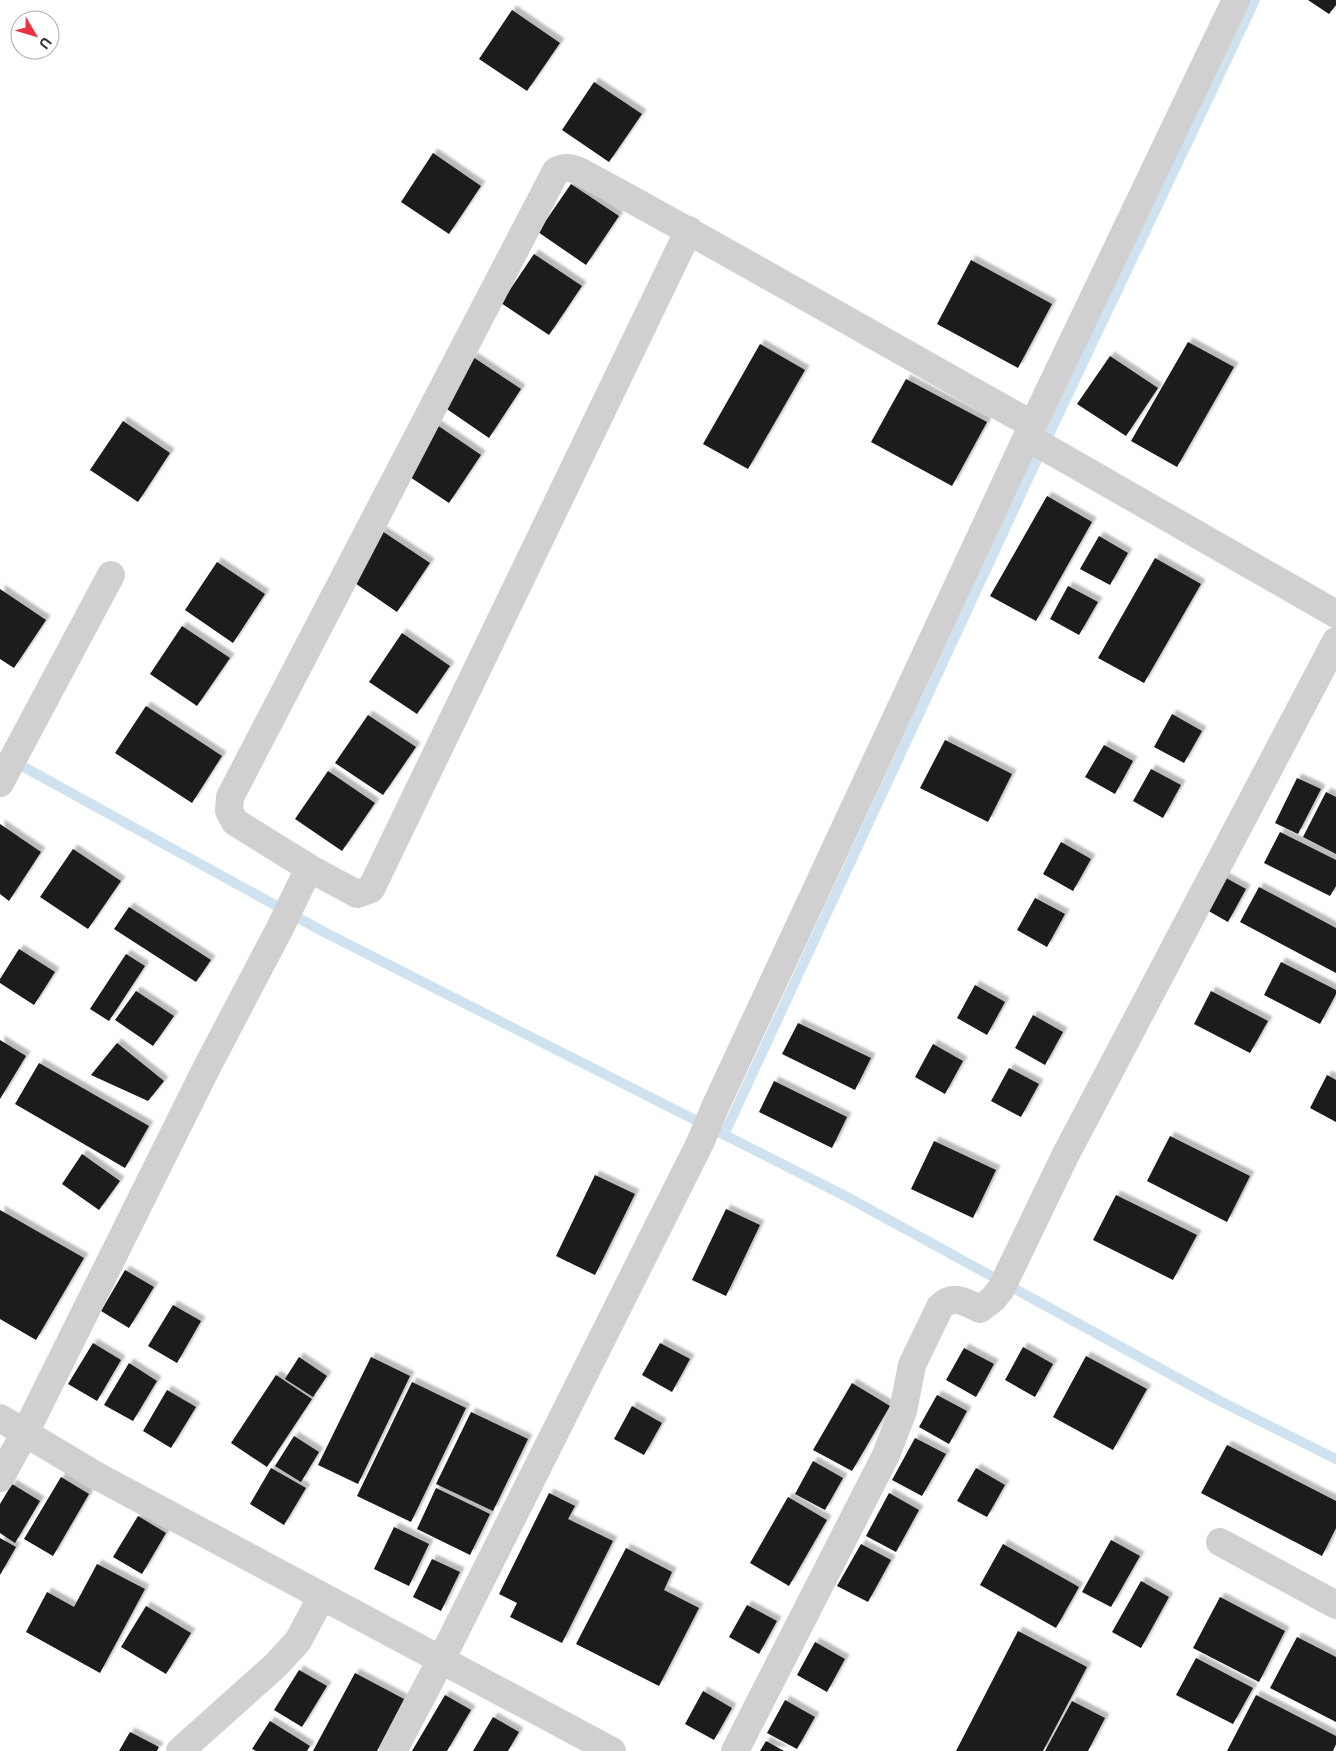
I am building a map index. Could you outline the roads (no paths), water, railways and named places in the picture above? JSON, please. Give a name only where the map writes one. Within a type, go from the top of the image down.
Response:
[{"type":"street","points":[[392,1751],[441,1660],[700,1143],[716,1105],[1037,439],[1236,0]]},
{"type":"street","points":[[689,230],[371,889],[357,894],[309,868],[236,822],[229,811],[230,797],[556,171],[568,167],[689,230],[931,368],[1037,439],[1336,614]]},
{"type":"street","points":[[1,780],[111,575]]},
{"type":"street","points":[[735,1751],[886,1455],[903,1411],[912,1366],[940,1307],[946,1300],[955,1299],[980,1309],[993,1299],[1004,1282],[1065,1156],[1336,641]]},
{"type":"street","points":[[0,1478],[25,1433],[202,1076],[280,928],[309,868]]},
{"type":"street","points":[[0,1418],[97,1476],[612,1751]]},
{"type":"street","points":[[1220,1542],[1336,1605]]},
{"type":"street","points":[[180,1751],[276,1665],[298,1641],[322,1596]]},
{"type":"waterway","points":[[724,1135],[1029,477],[1255,0]]},
{"type":"waterway","points":[[13,761],[324,932],[847,1197],[1216,1399],[1336,1459]]}]
